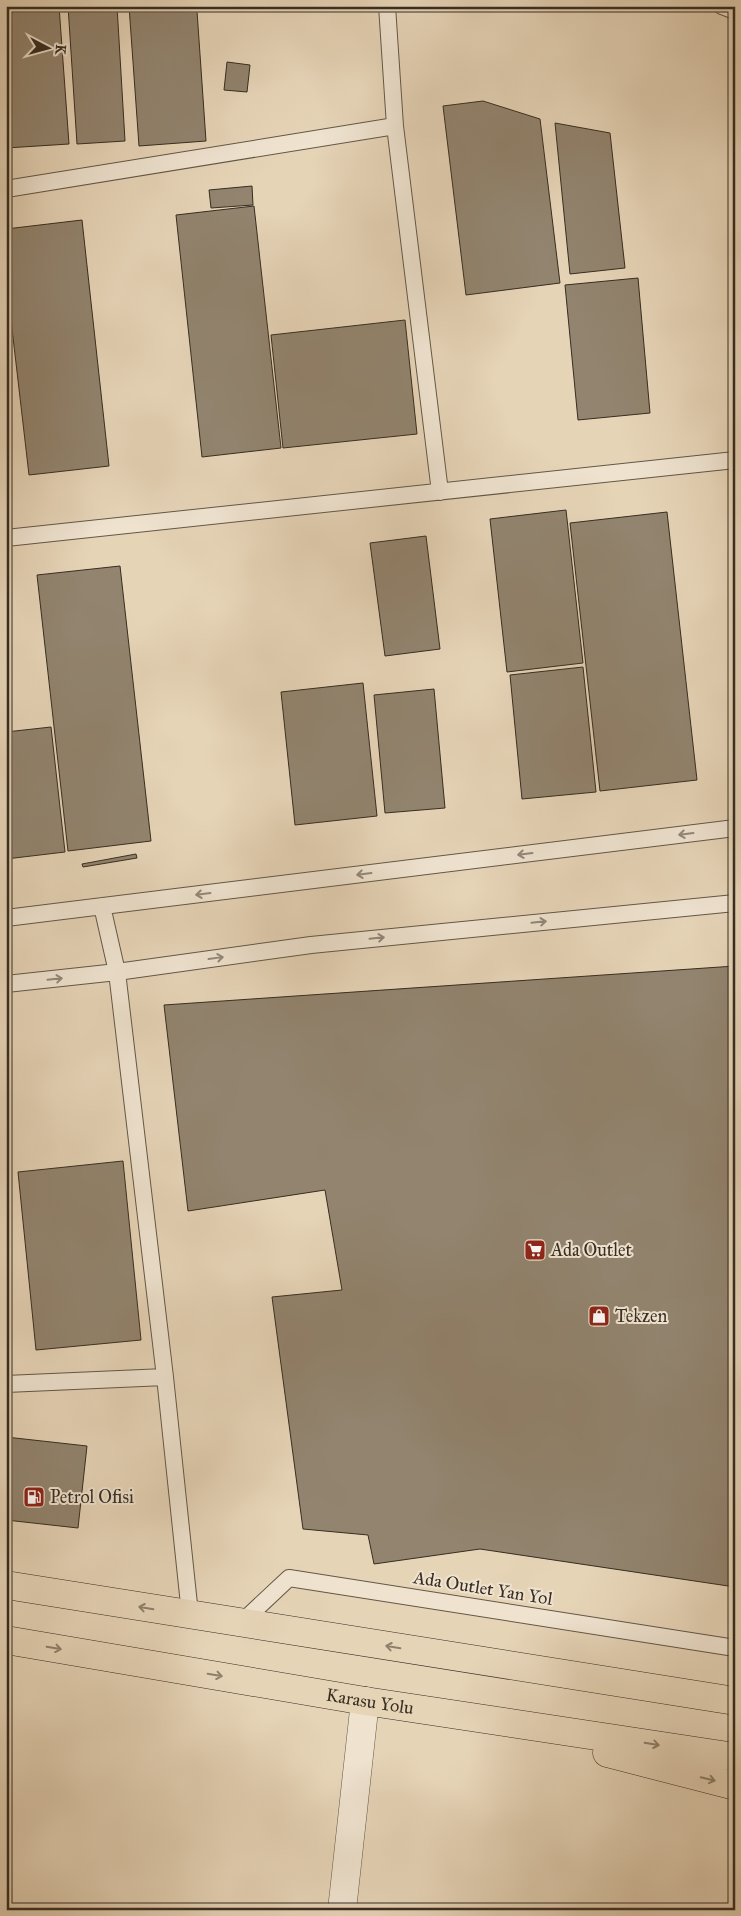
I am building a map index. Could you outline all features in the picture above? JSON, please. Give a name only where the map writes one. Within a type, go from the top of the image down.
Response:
[{"type":"highway","points":[[6,1586],[735,1701]]},
{"type":"highway","name":"Karasu Yolu","points":[[6,1640],[366,1701],[735,1757]]},
{"type":"highway","points":[[433,1653],[735,1682]]},
{"type":"highway","points":[[440,1712],[735,1786]]},
{"type":"street","points":[[342,1910],[366,1701]]},
{"type":"lane","points":[[387,6],[395,126],[440,492]]},
{"type":"lane","points":[[722,6],[735,11]]},
{"type":"lane","points":[[6,189],[395,126]]},
{"type":"lane","points":[[6,538],[735,460]]},
{"type":"lane","points":[[6,918],[735,828]]},
{"type":"lane","points":[[6,984],[117,972],[311,945],[735,903]]},
{"type":"lane","points":[[102,906],[117,972],[165,1377],[190,1614]]},
{"type":"lane","points":[[6,1384],[165,1377]]},
{"type":"lane","name":"Ada Outlet Yan Yol","points":[[241,1623],[289,1578],[735,1648]]},
{"type":"building","points":[[6,6],[59,6],[69,144],[6,148]]},
{"type":"building","points":[[68,6],[117,6],[125,141],[77,144]]},
{"type":"building","points":[[129,6],[171,6],[197,11],[206,141],[139,146]]},
{"type":"building","points":[[227,62],[250,65],[247,92],[224,90]]},
{"type":"building","points":[[483,101],[540,119],[560,283],[466,295],[443,106]]},
{"type":"building","points":[[555,123],[610,133],[625,268],[570,274]]},
{"type":"building","points":[[252,186],[253,205],[211,208],[209,190]]},
{"type":"building","points":[[254,206],[281,448],[202,457],[176,215]]},
{"type":"building","points":[[82,220],[109,466],[29,475],[6,277],[6,229]]},
{"type":"building","points":[[638,278],[650,413],[578,420],[565,285]]},
{"type":"building","points":[[405,320],[417,434],[283,448],[271,335]]},
{"type":"building","points":[[566,510],[583,663],[507,672],[490,519]]},
{"type":"building","points":[[667,512],[697,780],[600,791],[570,523]]},
{"type":"building","points":[[426,536],[440,649],[385,656],[370,543]]},
{"type":"building","points":[[120,566],[151,841],[68,851],[37,575]]},
{"type":"building","points":[[583,667],[596,792],[522,799],[510,675]]},
{"type":"building","points":[[363,683],[377,816],[295,825],[281,692]]},
{"type":"building","points":[[434,689],[445,808],[385,813],[374,695]]},
{"type":"building","points":[[51,727],[65,852],[6,859],[6,732]]},
{"type":"building","points":[[136,854],[137,858],[83,867],[82,864]]},
{"type":"building","name":"Ada Outlet","points":[[735,966],[735,1587],[480,1549],[374,1564],[368,1535],[303,1529],[272,1297],[342,1290],[325,1190],[188,1211],[164,1005]]},
{"type":"building","points":[[123,1161],[141,1340],[36,1350],[18,1172]]},
{"type":"building","points":[[6,1437],[87,1446],[78,1528],[6,1520]]},
{"type":"place","name":"Ada Outlet","points":[[535,1250]]},
{"type":"place","name":"Tekzen","points":[[599,1316]]},
{"type":"place","name":"Petrol Ofisi","points":[[34,1497]]}]
